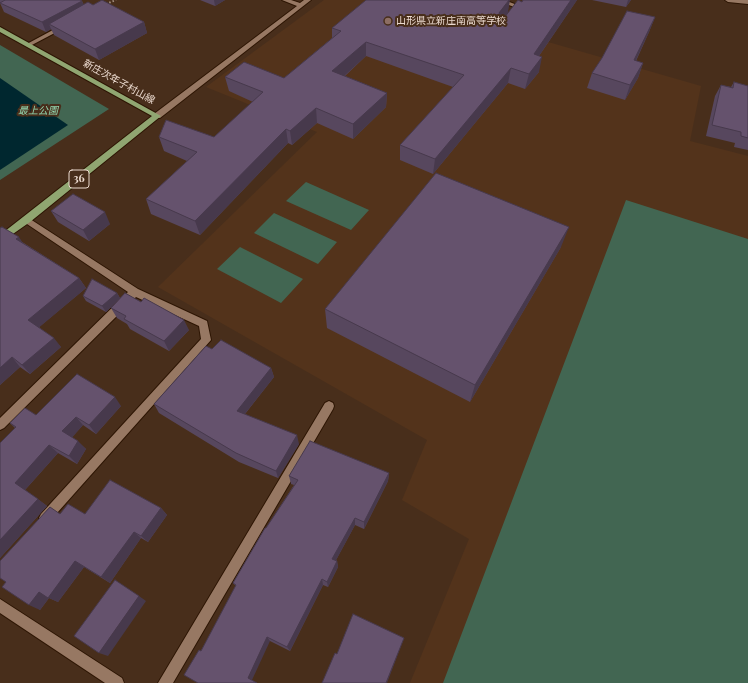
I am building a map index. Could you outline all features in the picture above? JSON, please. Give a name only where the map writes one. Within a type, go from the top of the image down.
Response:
[{"type":"main road","name":"新庄次年子村山線","points":[[0,29],[157,116],[0,240]]},
{"type":"street","points":[[285,0],[300,5]]},
{"type":"street","points":[[157,116],[308,0]]},
{"type":"street","points":[[498,0],[515,9],[521,0]]},
{"type":"street","points":[[728,0],[748,2]]},
{"type":"street","points":[[28,45],[68,24]]},
{"type":"street","points":[[27,220],[135,292],[204,324],[206,340],[37,528]]},
{"type":"street","points":[[0,425],[135,292]]},
{"type":"street","points":[[165,683],[329,406]]},
{"type":"street","points":[[0,605],[117,683]]},
{"type":"path","points":[[102,6],[116,0]]},
{"type":"shaded area","name":"山形県立新庄南高等学校","points":[[324,0],[402,0],[701,86],[690,141],[748,156],[748,683],[410,683],[469,539],[402,500],[427,440],[158,287],[317,132],[206,87]]},
{"type":"green space","name":"最上公園","points":[[0,45],[109,109],[0,180]]},
{"type":"green space","points":[[306,182],[369,210],[351,230],[286,201]]},
{"type":"green space","points":[[626,200],[748,239],[748,683],[443,683]]},
{"type":"green space","points":[[274,213],[337,242],[318,264],[254,233]]},
{"type":"green space","points":[[240,247],[303,279],[281,303],[217,269]]},
{"type":"water","points":[[0,78],[68,125],[0,170]]},
{"type":"building","points":[[5,0],[82,1],[42,22],[0,3]]},
{"type":"building","points":[[102,0],[144,22],[95,49],[49,24],[88,2],[93,5]]},
{"type":"building","points":[[366,0],[509,0],[499,13],[500,16],[504,18],[518,0],[522,2],[523,0],[571,0],[534,54],[542,57],[529,74],[511,68],[435,159],[400,145],[464,75],[366,42],[332,71],[387,93],[353,124],[316,108],[290,131],[286,129],[195,221],[146,199],[197,152],[159,137],[166,120],[214,137],[263,92],[225,77],[244,62],[284,78],[341,31],[332,28]]},
{"type":"building","points":[[627,11],[655,17],[634,60],[643,63],[630,85],[592,73],[602,58]]},
{"type":"building","points":[[734,82],[748,86],[748,138],[741,136],[741,132],[712,125],[721,85],[733,88]]},
{"type":"building","points":[[436,173],[569,227],[475,385],[325,309]]},
{"type":"building","points":[[73,194],[105,212],[83,230],[51,211]]},
{"type":"building","points":[[2,227],[19,237],[16,239],[79,278],[28,320],[54,338],[22,365],[12,357],[0,368],[0,228]]},
{"type":"building","points":[[92,279],[117,293],[102,306],[83,296]]},
{"type":"building","points":[[125,293],[141,302],[144,298],[184,320],[164,341],[124,319],[126,316],[111,308]]},
{"type":"building","points":[[221,340],[271,368],[237,411],[297,435],[276,471],[236,453],[154,404],[206,346],[212,349]]},
{"type":"building","points":[[77,374],[115,397],[89,425],[76,417],[62,431],[78,441],[69,456],[49,445],[15,483],[38,499],[0,540],[0,443],[16,427],[10,423],[25,408],[36,415]]},
{"type":"building","points":[[310,441],[389,473],[364,522],[355,518],[332,559],[337,561],[327,582],[322,579],[287,647],[267,637],[248,678],[257,683],[198,683],[184,675],[199,650],[201,651],[236,585],[233,583],[265,528],[298,480],[289,476]]},
{"type":"building","points":[[110,480],[161,508],[141,536],[134,532],[101,577],[75,561],[48,598],[39,592],[29,605],[2,587],[6,582],[0,578],[0,561],[50,507],[60,514],[68,504],[85,514]]},
{"type":"building","points":[[115,580],[139,596],[99,653],[74,636]]},
{"type":"building","points":[[353,614],[404,638],[386,683],[322,683],[335,653],[337,654]]},
{"type":"place","name":"山形県立新庄南高等学校","points":[[388,21]]}]
